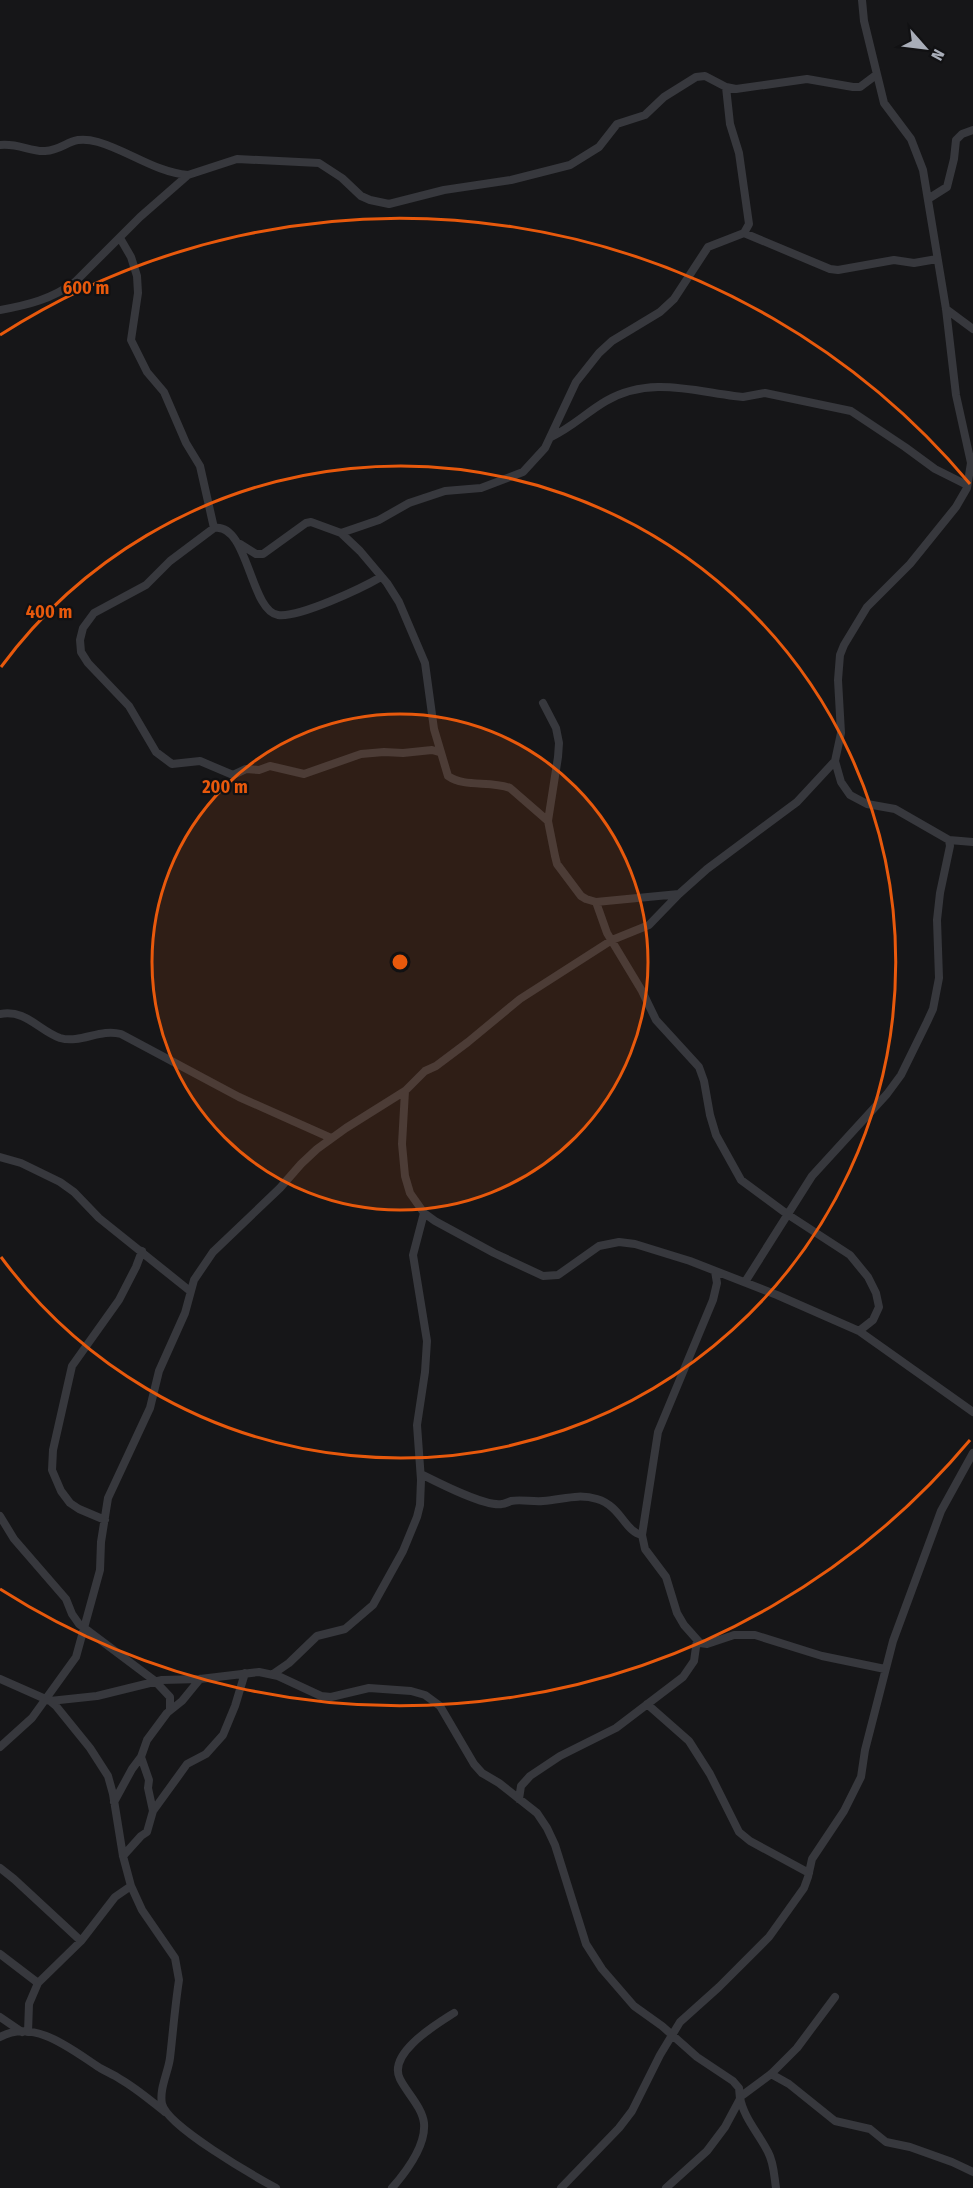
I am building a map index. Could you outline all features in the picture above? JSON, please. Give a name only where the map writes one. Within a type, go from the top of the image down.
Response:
[{"type":"street","points":[[862,0],[864,21],[884,103],[911,139],[919,156],[946,309],[956,395],[971,464],[969,488],[956,507],[929,542],[867,607],[844,645],[840,655],[838,680],[841,733],[835,761],[841,782],[850,795],[867,804],[895,809],[948,840],[973,842]]},
{"type":"street","points":[[0,310],[30,304],[63,291],[188,175],[237,159],[319,163],[336,173],[362,196],[389,204],[444,190],[511,180],[570,165],[599,147],[617,124],[645,115],[664,97],[696,76],[705,76],[726,87],[744,89],[807,79],[860,87],[876,75]]},
{"type":"street","points":[[341,533],[366,525],[404,505],[427,497],[451,490],[481,488],[523,472],[545,448],[576,382],[599,353],[612,341],[660,312],[674,299],[708,247],[744,232],[749,224],[739,153],[730,124],[726,87]]},
{"type":"street","points":[[928,199],[947,187],[956,140],[962,134],[973,130]]},
{"type":"street","points":[[0,145],[21,145],[43,151],[54,149],[76,139],[87,139],[167,171],[188,175]]},
{"type":"street","points":[[744,232],[830,269],[838,270],[894,260],[914,263],[937,259]]},
{"type":"street","points":[[120,238],[131,257],[137,276],[138,293],[131,340],[147,372],[164,392],[186,443],[200,466],[213,528]]},
{"type":"street","points":[[946,309],[973,329]]},
{"type":"street","points":[[551,437],[609,400],[630,390],[668,386],[743,397],[765,393],[811,404],[846,409],[858,414],[935,469],[969,488]]},
{"type":"street","points":[[439,752],[432,750],[361,754],[304,774],[270,766],[259,770],[246,769],[233,775],[200,761],[177,764],[168,762],[159,757],[129,706],[97,674],[81,652],[80,640],[83,628],[94,613],[146,585],[170,561],[213,528],[220,527],[226,530],[240,544],[256,554],[263,554],[306,523],[312,522],[341,533],[381,577],[399,602],[425,663],[431,714],[446,773],[451,778],[463,782],[502,785],[510,788],[549,820]]},
{"type":"street","points":[[240,544],[244,561],[255,585],[271,612],[277,615],[295,613],[338,598],[361,589],[381,577]]},
{"type":"street","points":[[543,703],[556,728],[559,743],[549,820],[557,864],[581,896],[596,902],[679,894]]},
{"type":"street","points":[[0,1747],[33,1718],[48,1700],[72,1663],[100,1570],[108,1498],[146,1416],[159,1371],[185,1313],[190,1291],[198,1272],[213,1252],[330,1138],[405,1091],[425,1071],[436,1066],[468,1042],[520,999],[612,940],[645,927],[707,869],[796,802],[835,761]]},
{"type":"street","points":[[745,1282],[780,1229],[787,1214],[828,1156],[895,1083],[912,1055],[933,1009],[939,978],[937,920],[950,846],[948,840]]},
{"type":"street","points":[[596,902],[604,926],[656,1020],[699,1067],[716,1135],[741,1180],[850,1256],[868,1277],[876,1293],[879,1307],[873,1320],[859,1331]]},
{"type":"street","points":[[0,1014],[9,1012],[22,1015],[59,1037],[70,1039],[108,1032],[120,1034],[239,1097],[330,1138]]},
{"type":"street","points":[[405,1091],[402,1144],[410,1193],[424,1213],[494,1253],[543,1276],[558,1275],[599,1246],[619,1242],[642,1246],[745,1282],[859,1331],[973,1412]]},
{"type":"street","points":[[0,1157],[21,1163],[60,1182],[74,1192],[99,1218],[190,1291]]},
{"type":"street","points":[[273,1674],[289,1663],[312,1639],[320,1634],[345,1629],[376,1601],[414,1527],[420,1505],[421,1474],[417,1425],[427,1341],[413,1256],[424,1213]]},
{"type":"street","points":[[105,1520],[79,1509],[70,1503],[61,1491],[52,1470],[53,1450],[72,1366],[120,1297],[136,1267],[141,1251]]},
{"type":"street","points":[[715,1271],[717,1283],[713,1300],[658,1432],[642,1535],[645,1549],[666,1577],[677,1612],[684,1625],[697,1640],[707,1644],[734,1635],[755,1635],[822,1656],[885,1669]]},
{"type":"street","points":[[561,2188],[625,2121],[680,2022],[769,1937],[804,1888],[814,1854],[844,1811],[861,1777],[865,1750],[885,1669],[900,1621],[941,1511],[973,1454]]},
{"type":"street","points":[[421,1474],[462,1493],[497,1504],[544,1501],[568,1496],[596,1499],[614,1508],[633,1532],[642,1535]]},
{"type":"street","points":[[0,1516],[14,1539],[66,1599],[72,1614],[84,1628],[155,1681],[170,1697],[170,1710]]},
{"type":"street","points":[[519,1799],[521,1786],[530,1776],[560,1755],[616,1728],[689,1670],[695,1657],[697,1640]]},
{"type":"street","points":[[48,1700],[97,1696],[155,1681],[200,1679],[259,1672],[273,1674],[321,1696],[331,1697],[369,1688],[411,1690],[425,1695],[440,1706],[447,1715],[466,1750],[482,1773],[537,1813],[555,1845],[586,1944],[591,1954],[624,1996],[739,2088],[740,2097],[751,2123],[774,2166],[776,2188]]},
{"type":"street","points":[[123,1856],[147,1832],[153,1811],[187,1764],[206,1754],[223,1735],[245,1673]]},
{"type":"street","points":[[0,1679],[48,1700],[71,1724],[111,1783],[123,1856],[131,1886],[142,1910],[175,1958],[178,1973],[169,2061],[161,2098],[165,2112]]},
{"type":"street","points":[[114,1803],[132,1768],[141,1757],[147,1740],[170,1710],[182,1701],[200,1679]]},
{"type":"street","points":[[647,1704],[689,1741],[710,1774],[739,1832],[750,1841],[809,1873]]},
{"type":"street","points":[[141,1757],[149,1780],[148,1788],[153,1811]]},
{"type":"street","points":[[2,1873],[14,1879],[81,1941]]},
{"type":"street","points":[[25,2032],[29,2004],[38,1983],[81,1941],[115,1897],[131,1886]]},
{"type":"street","points":[[0,1954],[38,1983]]},
{"type":"street","points":[[666,2188],[707,2151],[725,2127],[740,2097],[771,2074],[797,2048],[835,1997]]},
{"type":"street","points":[[392,2188],[416,2153],[424,2133],[424,2121],[399,2078],[400,2061],[414,2040],[454,2013]]},
{"type":"street","points":[[0,2018],[25,2032]]},
{"type":"street","points":[[0,2037],[9,2032],[47,2036],[79,2053],[121,2079],[165,2112],[177,2124],[232,2162],[276,2188]]},
{"type":"street","points":[[771,2074],[789,2084],[835,2121],[870,2130],[886,2142],[937,2156],[973,2172]]}]
